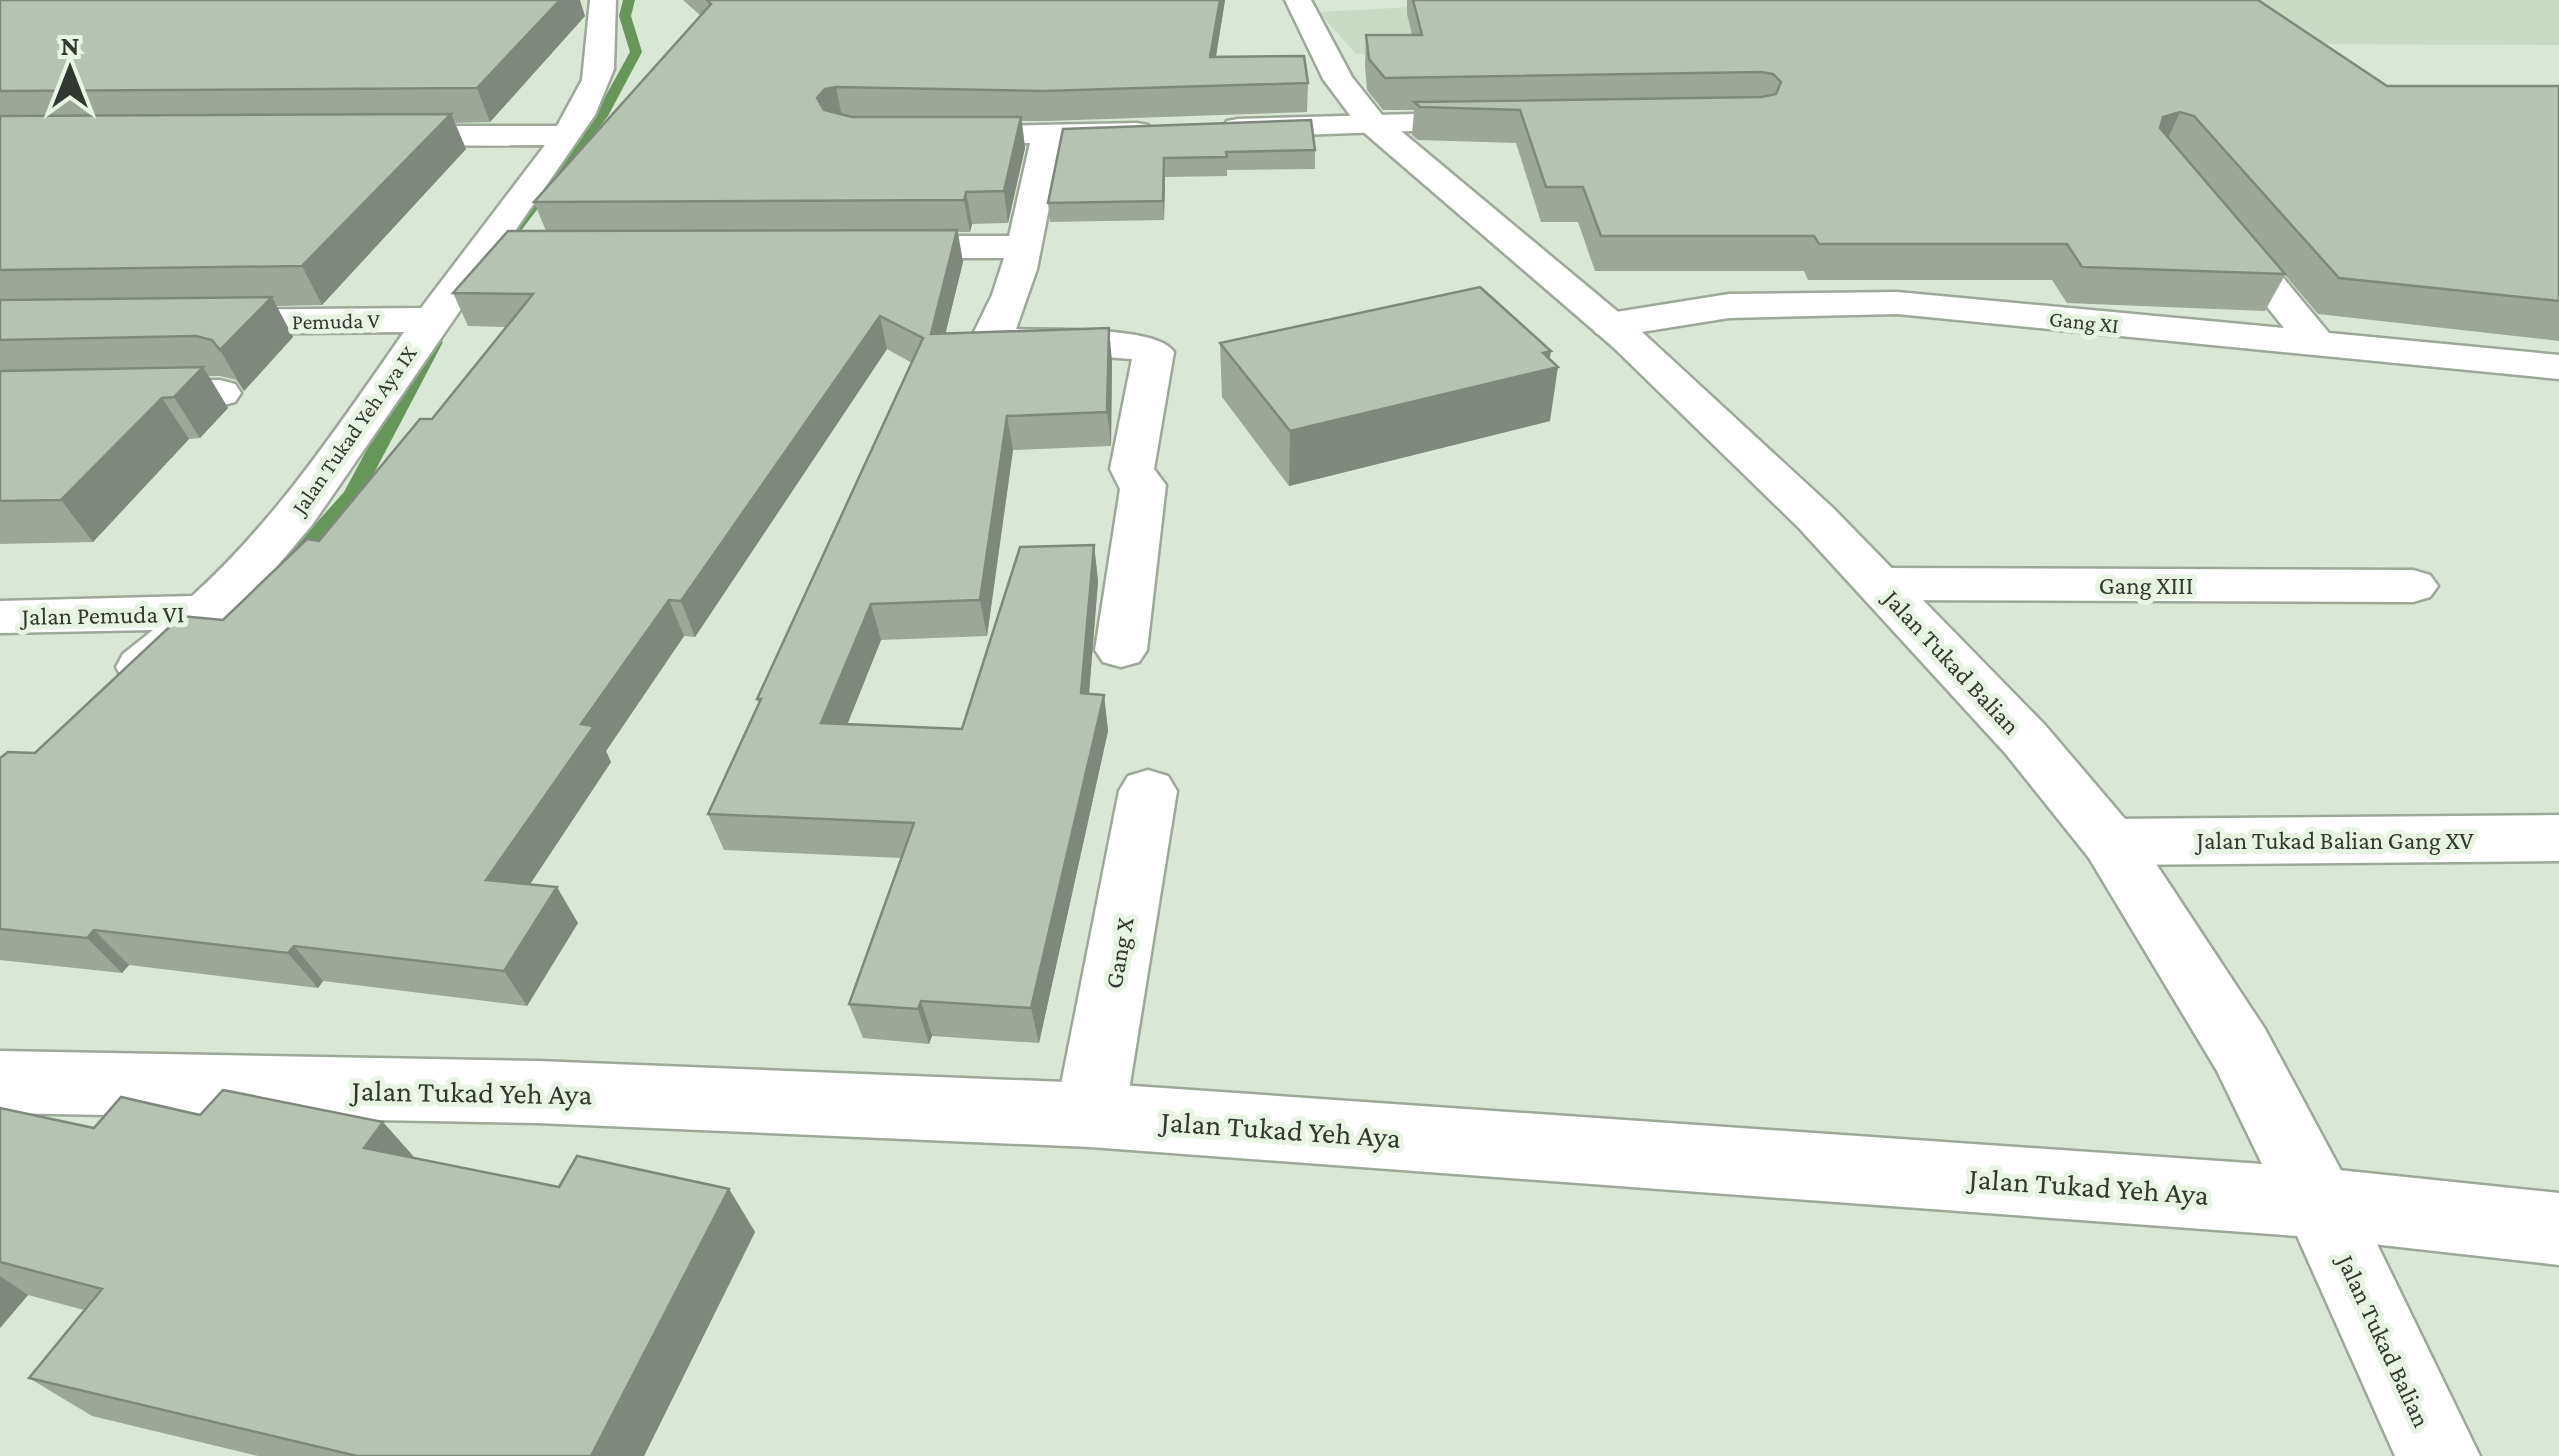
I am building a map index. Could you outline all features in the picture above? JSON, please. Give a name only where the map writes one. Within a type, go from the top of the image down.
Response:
[{"type":"street","name":"Jalan Tukad Balian","points":[[1298,0],[1338,79],[1372,123],[1610,325],[1724,428],[2025,739],[2110,842],[2241,1050],[2438,1456]]},
{"type":"street","name":"Jalan Tukad Yeh Aya IX","points":[[117,688],[205,612],[266,550],[322,482],[431,320],[566,136],[594,86],[601,60],[592,3]]},
{"type":"street","points":[[1200,129],[1525,120]]},
{"type":"street","points":[[915,134],[1048,135],[1162,130]]},
{"type":"street","points":[[1048,135],[1023,247],[1000,325],[990,340],[1139,347],[1154,352],[1132,469],[1133,476],[1143,485],[1121,650]]},
{"type":"street","points":[[367,136],[566,136]]},
{"type":"street","points":[[2200,202],[2318,345]]},
{"type":"street","points":[[844,248],[1023,247]]},
{"type":"street","points":[[482,249],[534,249]]},
{"type":"street","name":"Gang XI","points":[[1610,325],[1729,306],[1897,303],[2559,367]]},
{"type":"street","name":"Pemuda V","points":[[176,322],[431,320]]},
{"type":"street","points":[[0,396],[220,393]]},
{"type":"street","name":"Gang XIII","points":[[1878,584],[2413,586]]},
{"type":"street","name":"Jalan Pemuda VI","points":[[0,617],[205,612]]},
{"type":"street","name":"Gang X","points":[[1090,1115],[1148,791]]},
{"type":"street","name":"Jalan Tukad Balian Gang XV","points":[[2110,842],[2559,838]]},
{"type":"street","name":"Jalan Tukad Yeh Aya","points":[[0,1082],[537,1092],[1090,1115],[2318,1202],[2559,1229]]},
{"type":"shaded area","points":[[1547,0],[2559,0],[2559,45],[2266,44],[1356,54],[1319,12]]},
{"type":"building","points":[[0,0],[560,0],[477,88],[0,91]]},
{"type":"building","points":[[707,0],[1220,0],[1210,57],[1304,56],[1308,83],[1044,91],[836,87],[825,89],[817,98],[824,110],[852,117],[1021,117],[1004,191],[966,192],[964,200],[534,202],[711,4]]},
{"type":"building","points":[[1413,0],[2258,0],[2387,86],[2559,86],[2559,301],[2339,278],[2194,116],[2180,112],[2163,117],[2160,128],[2285,274],[2082,267],[2067,244],[1819,244],[1814,236],[1601,236],[1583,187],[1546,187],[1520,110],[1420,107],[1414,102],[1762,97],[1776,94],[1781,82],[1773,74],[1761,72],[1385,78],[1369,59],[1366,35],[1422,35]]},
{"type":"building","points":[[451,114],[302,266],[0,270],[0,116]]},
{"type":"building","points":[[1311,120],[1315,150],[1164,158],[1163,201],[1048,203],[1063,129]]},
{"type":"building","points":[[957,230],[931,334],[1109,328],[1107,412],[1007,416],[980,600],[871,604],[821,723],[962,729],[1020,547],[1094,545],[1081,693],[1104,695],[1031,1008],[921,1001],[918,1009],[849,1004],[914,823],[708,814],[923,338],[880,316],[681,601],[669,600],[581,724],[594,726],[486,880],[557,887],[504,971],[294,946],[288,953],[94,930],[87,938],[0,929],[0,758],[8,752],[35,753],[181,616],[223,620],[307,539],[319,541],[420,419],[432,419],[533,294],[453,293],[508,231]]},
{"type":"building","points":[[1480,287],[1551,351],[1543,353],[1558,367],[1290,431],[1220,343]]},
{"type":"building","points":[[272,297],[220,350],[212,340],[196,336],[0,340],[0,300]]},
{"type":"building","points":[[203,367],[174,397],[162,398],[61,500],[0,501],[0,371]]},
{"type":"building","points":[[223,1090],[383,1122],[364,1148],[559,1187],[577,1156],[729,1189],[591,1456],[357,1456],[29,1378],[102,1289],[0,1262],[0,1108],[94,1128],[121,1097],[200,1115]]},
{"type":"waterway","points":[[511,233],[601,116],[636,52],[625,16],[629,0]]},
{"type":"waterway","points":[[292,564],[353,494],[434,342]]}]
